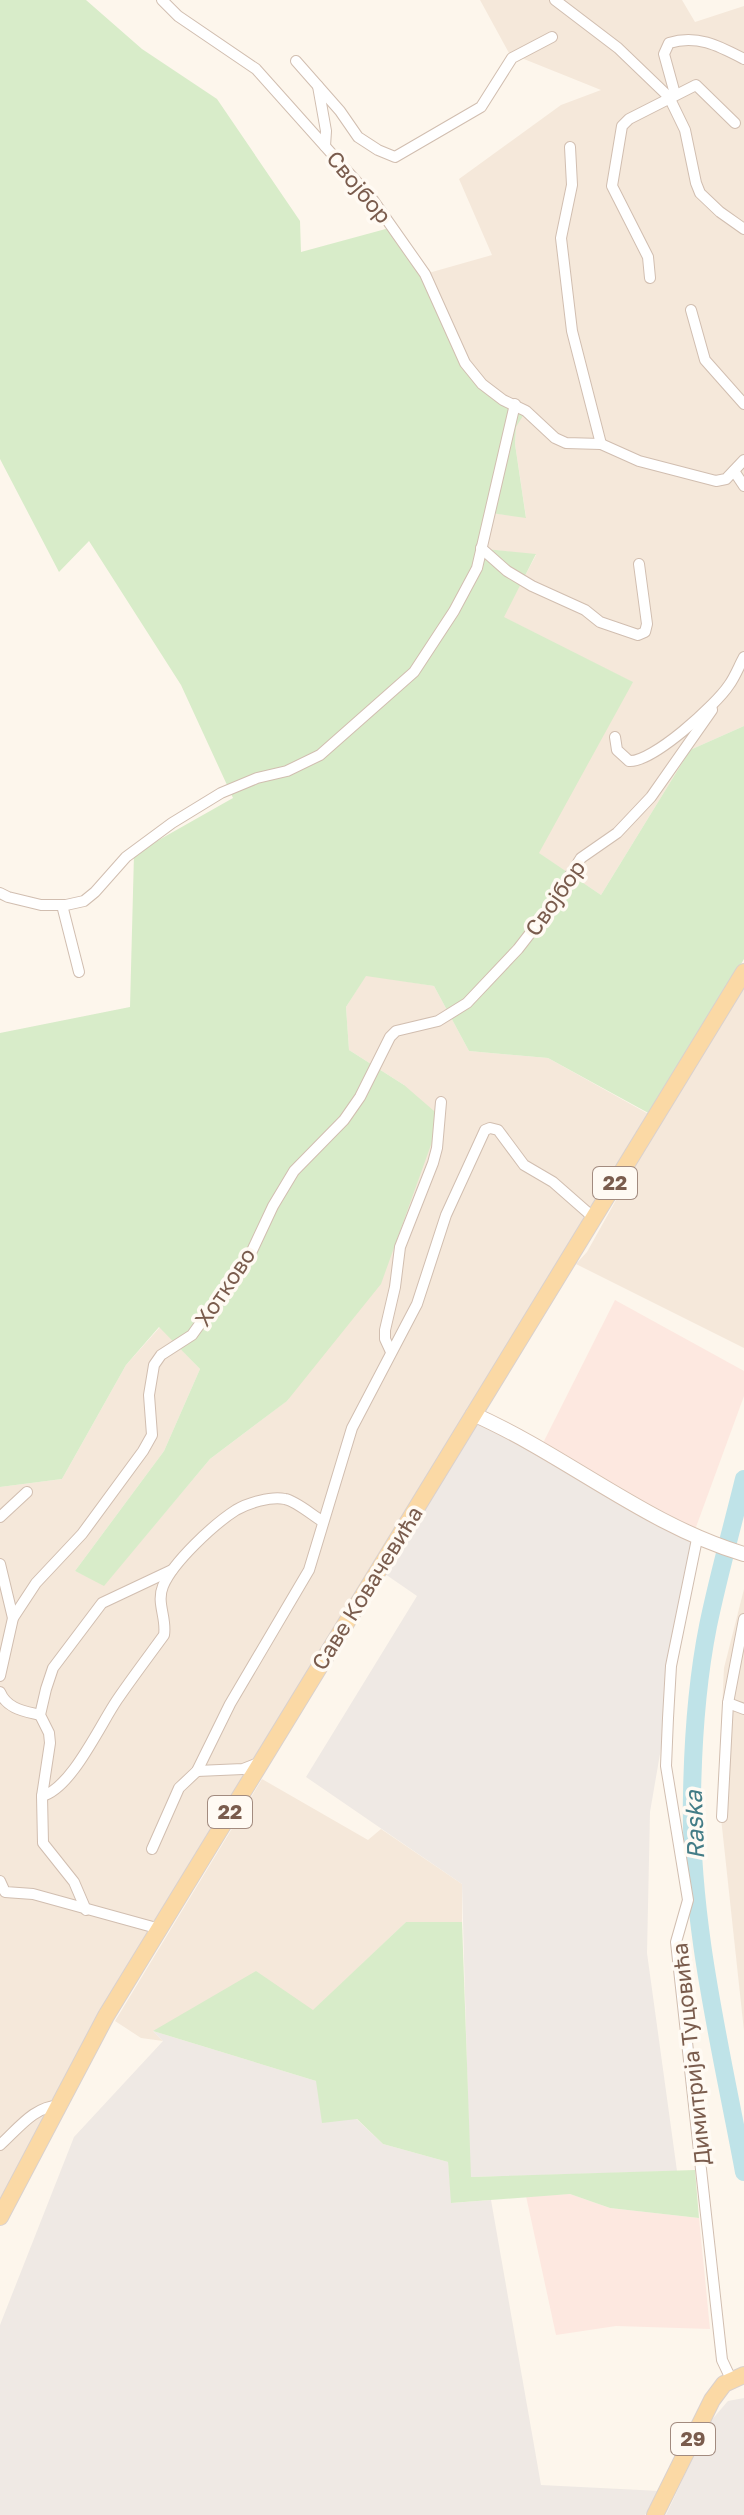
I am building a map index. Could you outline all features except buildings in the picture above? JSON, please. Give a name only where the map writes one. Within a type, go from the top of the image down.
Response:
[{"type":"main road","name":"Саве Ковачевића","points":[[0,2217],[106,2016],[744,972]]},
{"type":"main road","name":"Димитрија Туцовића","points":[[655,2515],[712,2400],[740,2377]]},
{"type":"street","name":"Својбор","points":[[162,0],[178,16],[256,69],[373,200],[425,274],[472,373],[493,393],[515,404],[548,433],[566,443],[601,444],[639,461],[707,480],[721,480],[734,471]]},
{"type":"street","points":[[555,0],[618,48],[672,95]]},
{"type":"street","points":[[296,61],[340,111],[358,137],[395,157],[481,107],[512,58],[552,37]]},
{"type":"street","points":[[744,59],[699,39],[669,43],[664,54],[672,95],[685,130],[693,174],[700,193],[744,229]]},
{"type":"street","points":[[650,278],[648,257],[612,186],[622,126],[672,95],[696,85],[735,123]]},
{"type":"street","points":[[318,86],[326,131],[325,146]]},
{"type":"street","points":[[570,147],[572,185],[561,238],[572,331],[601,444]]},
{"type":"street","points":[[691,310],[705,360],[744,404]]},
{"type":"street","points":[[0,893],[41,905],[84,901],[126,857],[172,823],[221,793],[257,778],[287,771],[320,755],[414,672],[454,611],[477,568],[515,404]]},
{"type":"street","points":[[744,460],[734,471],[744,486]]},
{"type":"street","points":[[481,548],[507,571],[532,586],[585,610],[600,622],[638,635],[645,632],[647,624],[639,564]]},
{"type":"street","name":"Својбор","points":[[615,737],[617,750],[629,761],[648,757],[711,706],[731,684],[744,657]]},
{"type":"street","name":"Својбор","points":[[487,982],[549,909],[581,858],[617,833],[651,797],[712,710],[711,706]]},
{"type":"street","points":[[62,905],[79,972]]},
{"type":"street","name":"Хотково","points":[[13,1618],[36,1583],[82,1534],[152,1435],[149,1395],[154,1365],[161,1355],[192,1335],[251,1253],[294,1171],[344,1120],[360,1097],[390,1037],[396,1031],[438,1021],[467,1003],[487,982]]},
{"type":"street","points":[[391,1352],[385,1330],[400,1247],[433,1163],[441,1102]]},
{"type":"street","points":[[152,1849],[179,1788],[197,1771],[230,1704],[309,1570],[352,1428],[417,1304],[446,1215],[485,1130],[498,1130],[524,1165],[553,1182],[594,1218]]},
{"type":"street","points":[[473,1414],[517,1434],[704,1541],[744,1554]]},
{"type":"street","points":[[0,1517],[27,1492]]},
{"type":"street","points":[[42,1796],[51,1794],[73,1770],[116,1701],[164,1635],[160,1600],[163,1586],[174,1569],[208,1533],[238,1509],[259,1501],[285,1498],[322,1521]]},
{"type":"street","name":"Димитрија Туцовића","points":[[704,1541],[671,1666],[666,1766],[688,1900],[676,1942],[722,2360],[740,2377]]},
{"type":"street","points":[[0,1564],[13,1618],[0,1676]]},
{"type":"street","points":[[86,1910],[74,1882],[43,1843],[42,1796],[50,1743],[49,1733],[40,1715],[53,1668],[102,1603],[174,1569]]},
{"type":"street","points":[[722,1817],[728,1703],[744,1619]]},
{"type":"street","points":[[0,1692],[3,1699],[17,1710],[40,1715]]},
{"type":"street","points":[[728,1703],[744,1709]]},
{"type":"street","points":[[197,1771],[243,1769],[261,1762]]},
{"type":"street","points":[[1,1891],[33,1894],[160,1929]]},
{"type":"street","points":[[0,2145],[39,2110],[59,2106]]},
{"type":"shaded area","points":[[480,0],[682,0],[695,22],[744,6],[744,726],[690,750],[601,895],[538,853],[632,682],[503,617],[536,555],[486,549],[491,513],[526,517],[515,444],[516,427],[472,373],[425,274],[492,255],[459,179],[561,105],[601,90],[509,53]]},
{"type":"shaded area","points":[[744,971],[744,1348],[576,1264],[587,1252]]},
{"type":"shaded area","points":[[366,975],[434,986],[469,1051],[548,1058],[652,1116],[372,1564],[326,1646],[80,2049],[0,2201],[0,1487],[62,1479],[126,1365],[160,1327],[200,1369],[164,1451],[75,1571],[104,1585],[210,1459],[288,1400],[404,1085],[349,1050],[346,1007]]},
{"type":"shaded area","points":[[615,1300],[744,1371],[744,1396],[692,1538],[542,1445]]},
{"type":"shaded area","points":[[478,1419],[697,1539],[650,1812],[647,1953],[677,2171],[470,2177],[462,1884],[306,1777],[417,1596],[385,1574]]},
{"type":"shaded area","points":[[744,1589],[744,2031],[718,1790],[724,1668]]},
{"type":"shaded area","points":[[262,1779],[368,1840],[381,1829],[462,1884],[462,1922],[406,1922],[313,2011],[153,2031],[163,2041],[141,2038],[115,2021]]},
{"type":"shaded area","points":[[153,2031],[316,2081],[383,2144],[448,2162],[452,2203],[491,2200],[541,2485],[660,2491],[645,2515],[0,2515],[0,2325],[74,2137],[163,2041]]},
{"type":"shaded area","points":[[570,2194],[610,2208],[699,2218],[710,2329],[616,2326],[556,2335],[526,2196]]},
{"type":"shaded area","points":[[744,2398],[744,2515],[666,2515],[709,2423],[728,2401]]},
{"type":"green space","points":[[0,0],[86,0],[142,49],[217,99],[300,221],[301,252],[393,227],[411,253],[472,373],[526,411],[516,427],[515,444],[526,518],[491,513],[486,549],[536,554],[504,617],[633,682],[539,853],[601,895],[690,750],[744,726],[744,959],[652,1115],[548,1058],[469,1051],[434,986],[366,976],[346,1007],[349,1050],[404,1085],[441,1117],[381,1284],[287,1401],[210,1459],[104,1586],[75,1571],[164,1451],[200,1369],[159,1327],[126,1365],[62,1479],[0,1487],[0,1033],[130,1007],[134,854],[233,798],[181,685],[89,541],[59,572],[0,459]]},
{"type":"green space","points":[[406,1922],[462,1922],[471,2177],[695,2170],[699,2218],[610,2208],[570,2194],[451,2203],[448,2162],[383,2144],[357,2119],[322,2123],[316,2081],[153,2031],[256,1971],[313,2010]]},
{"type":"waterway","name":"Raska","points":[[744,1479],[704,1647],[696,1710],[692,1795],[692,1842],[701,1937],[744,2172]]}]
